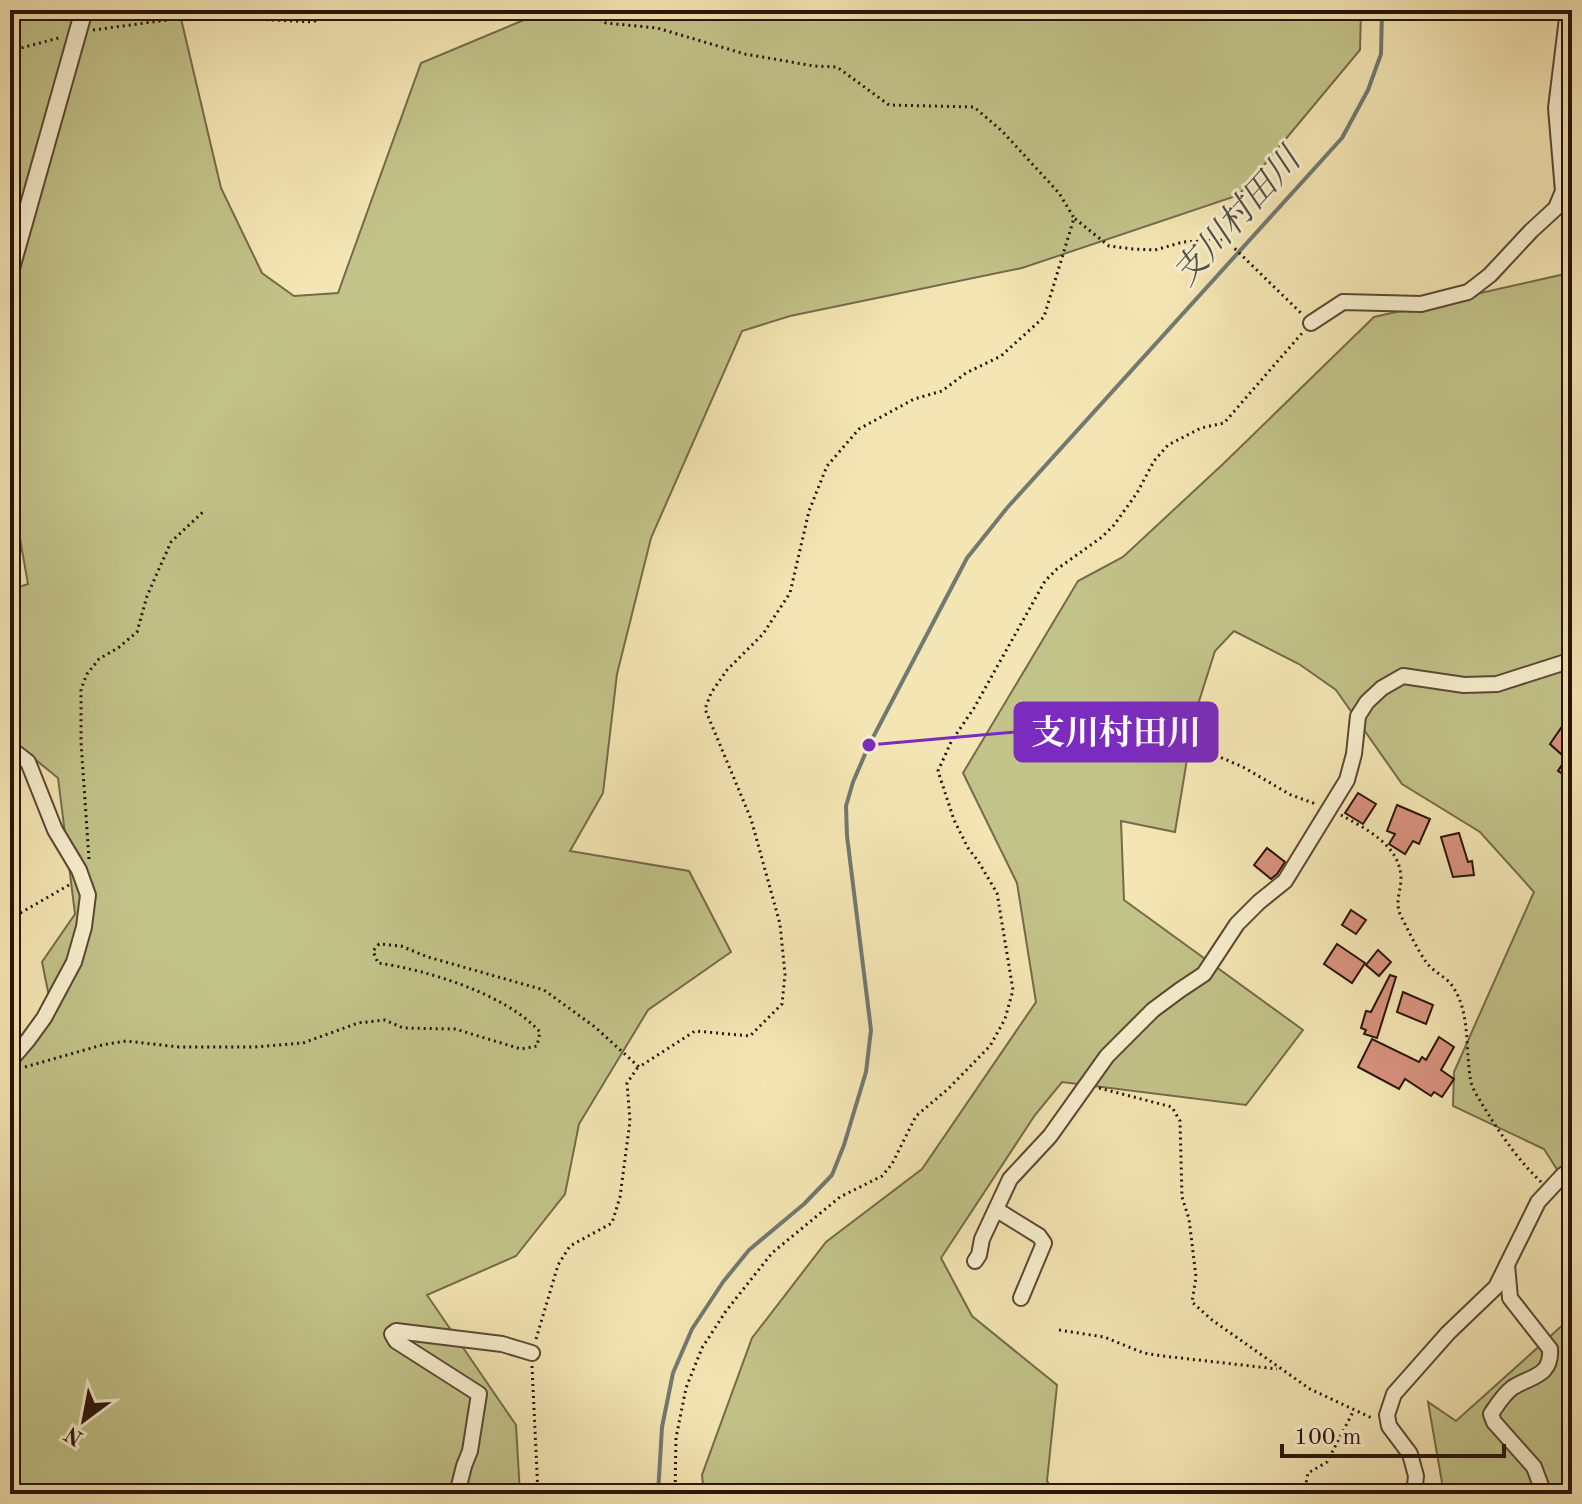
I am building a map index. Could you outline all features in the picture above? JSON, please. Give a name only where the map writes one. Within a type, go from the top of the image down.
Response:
[{"type":"street","points":[[10,272],[84,10]]},
{"type":"street","points":[[1311,323],[1343,302],[1421,304],[1468,292],[1490,275],[1556,208],[1563,191],[1556,108],[1568,10]]},
{"type":"street","points":[[975,1261],[1010,1179],[1050,1136],[1107,1056],[1153,1010],[1204,974],[1237,924],[1285,881],[1347,780],[1354,754],[1358,716],[1367,702],[1382,688],[1403,676],[1464,685],[1497,684],[1572,660]]},
{"type":"street","points":[[10,748],[28,762],[55,830],[79,870],[88,895],[84,927],[74,962],[14,1065]]},
{"type":"street","points":[[1414,1494],[1416,1476],[1410,1454],[1389,1426],[1387,1415],[1394,1394],[1448,1333],[1496,1287],[1538,1202],[1572,1169]]},
{"type":"street","points":[[997,1210],[1039,1236],[1044,1243],[1021,1298]]},
{"type":"street","points":[[1507,1265],[1510,1298],[1550,1349],[1551,1358],[1542,1373],[1512,1388],[1499,1400],[1491,1414],[1494,1422],[1534,1467],[1544,1494]]},
{"type":"street","points":[[457,1494],[470,1451],[479,1394],[396,1341],[392,1334],[396,1331],[491,1343],[532,1353]]},
{"type":"path","points":[[10,51],[78,32],[175,19],[213,17],[314,22],[328,10]]},
{"type":"path","points":[[584,10],[606,23],[657,28],[745,54],[837,67],[889,105],[974,107],[1002,131],[1059,193],[1074,218],[1109,246],[1155,250],[1183,242],[1226,240],[1311,323],[1224,423],[1201,428],[1168,445],[1154,461],[1137,493],[1114,525],[1045,581],[974,708],[951,742],[938,771],[954,820],[997,893],[1013,990],[1005,1019],[990,1046],[916,1116],[892,1164],[882,1176],[840,1197],[772,1253],[726,1311],[702,1348],[686,1388],[676,1438],[675,1494]]},
{"type":"path","points":[[538,1494],[532,1353],[558,1265],[570,1246],[612,1223],[620,1197],[630,1121],[627,1083],[639,1067],[695,1031],[750,1036],[782,1004],[785,974],[780,924],[751,819],[705,709],[711,693],[727,670],[763,634],[790,593],[809,511],[827,466],[859,429],[914,399],[942,391],[966,373],[1001,356],[1044,317],[1074,218]]},
{"type":"path","points":[[10,919],[82,879],[89,866],[81,689],[87,674],[99,659],[137,632],[147,596],[171,542],[205,510]]},
{"type":"path","points":[[1199,748],[1243,767],[1291,795],[1329,808],[1365,828],[1398,858],[1401,879],[1397,905],[1427,963],[1453,986],[1467,1031],[1471,1085],[1497,1129],[1528,1170],[1549,1190]]},
{"type":"path","points":[[14,1065],[126,1041],[179,1047],[255,1047],[303,1043],[358,1023],[385,1020],[403,1028],[455,1029],[521,1049],[537,1046],[540,1032],[530,1021],[450,981],[405,967],[378,963],[373,951],[379,944],[401,946],[428,957],[544,990],[595,1027],[639,1067]]},
{"type":"path","points":[[1088,1085],[1172,1107],[1180,1121],[1182,1197],[1189,1219],[1196,1277],[1192,1302],[1212,1320],[1310,1389],[1389,1426]]},
{"type":"path","points":[[1059,1330],[1104,1337],[1144,1353],[1281,1369]]},
{"type":"path","points":[[1304,1494],[1308,1473],[1327,1462],[1354,1410]]},
{"type":"green space","points":[[10,10],[179,10],[221,188],[262,273],[294,296],[338,293],[421,63],[548,10],[1361,10],[1360,50],[1239,195],[1022,268],[790,316],[742,331],[651,538],[617,674],[603,793],[570,851],[689,871],[731,952],[648,1010],[579,1124],[565,1194],[516,1256],[427,1295],[516,1425],[520,1494],[10,1494],[10,1056],[53,1016],[42,962],[75,914],[58,778],[10,739],[10,590],[28,584],[16,516],[10,515]]},
{"type":"green space","points":[[1565,274],[1572,287],[1572,1193],[1544,1149],[1453,1106],[1454,1072],[1534,892],[1480,832],[1402,784],[1336,690],[1299,664],[1234,631],[1215,651],[1194,717],[1175,832],[1121,821],[1124,900],[1303,1030],[1246,1105],[1062,1082],[1035,1115],[941,1258],[972,1316],[1057,1385],[1047,1481],[1056,1494],[704,1494],[702,1475],[752,1338],[826,1242],[922,1169],[1036,1002],[1017,883],[963,773],[1078,581],[1123,557],[1374,317]]},
{"type":"green space","points":[[1572,1299],[1572,1494],[1444,1494],[1428,1402],[1456,1421],[1565,1323]]},
{"type":"building","points":[[1563,725],[1572,734],[1572,740],[1561,754],[1550,744]]},
{"type":"building","points":[[1572,749],[1572,780],[1558,771]]},
{"type":"building","points":[[1358,793],[1376,804],[1363,824],[1345,813]]},
{"type":"building","points":[[1397,805],[1430,819],[1419,844],[1413,841],[1405,854],[1389,844],[1395,834],[1387,831]]},
{"type":"building","points":[[1459,833],[1468,862],[1472,861],[1474,875],[1453,877],[1441,837]]},
{"type":"building","points":[[1267,848],[1285,862],[1271,879],[1254,865]]},
{"type":"building","points":[[1351,910],[1366,920],[1356,934],[1342,925]]},
{"type":"building","points":[[1337,944],[1365,963],[1352,983],[1324,964]]},
{"type":"building","points":[[1378,950],[1391,962],[1379,976],[1366,965]]},
{"type":"building","points":[[1390,975],[1396,977],[1377,1038],[1364,1034],[1366,1030],[1361,1028],[1366,1011],[1371,1012]]},
{"type":"building","points":[[1403,992],[1433,1005],[1426,1024],[1397,1012]]},
{"type":"building","points":[[1439,1037],[1454,1047],[1441,1070],[1454,1079],[1442,1097],[1434,1092],[1431,1096],[1405,1079],[1399,1089],[1358,1067],[1372,1039],[1419,1062],[1422,1057],[1426,1060]]},
{"type":"waterway","name":"支川村田川","points":[[658,1494],[662,1427],[673,1373],[692,1329],[749,1250],[804,1204],[832,1175],[866,1072],[871,1030],[846,806],[869,745],[967,558],[1007,508],[1342,138],[1368,90],[1381,54],[1382,10]]},
{"type":"place","name":"支川村田川","points":[[869,745]]}]
